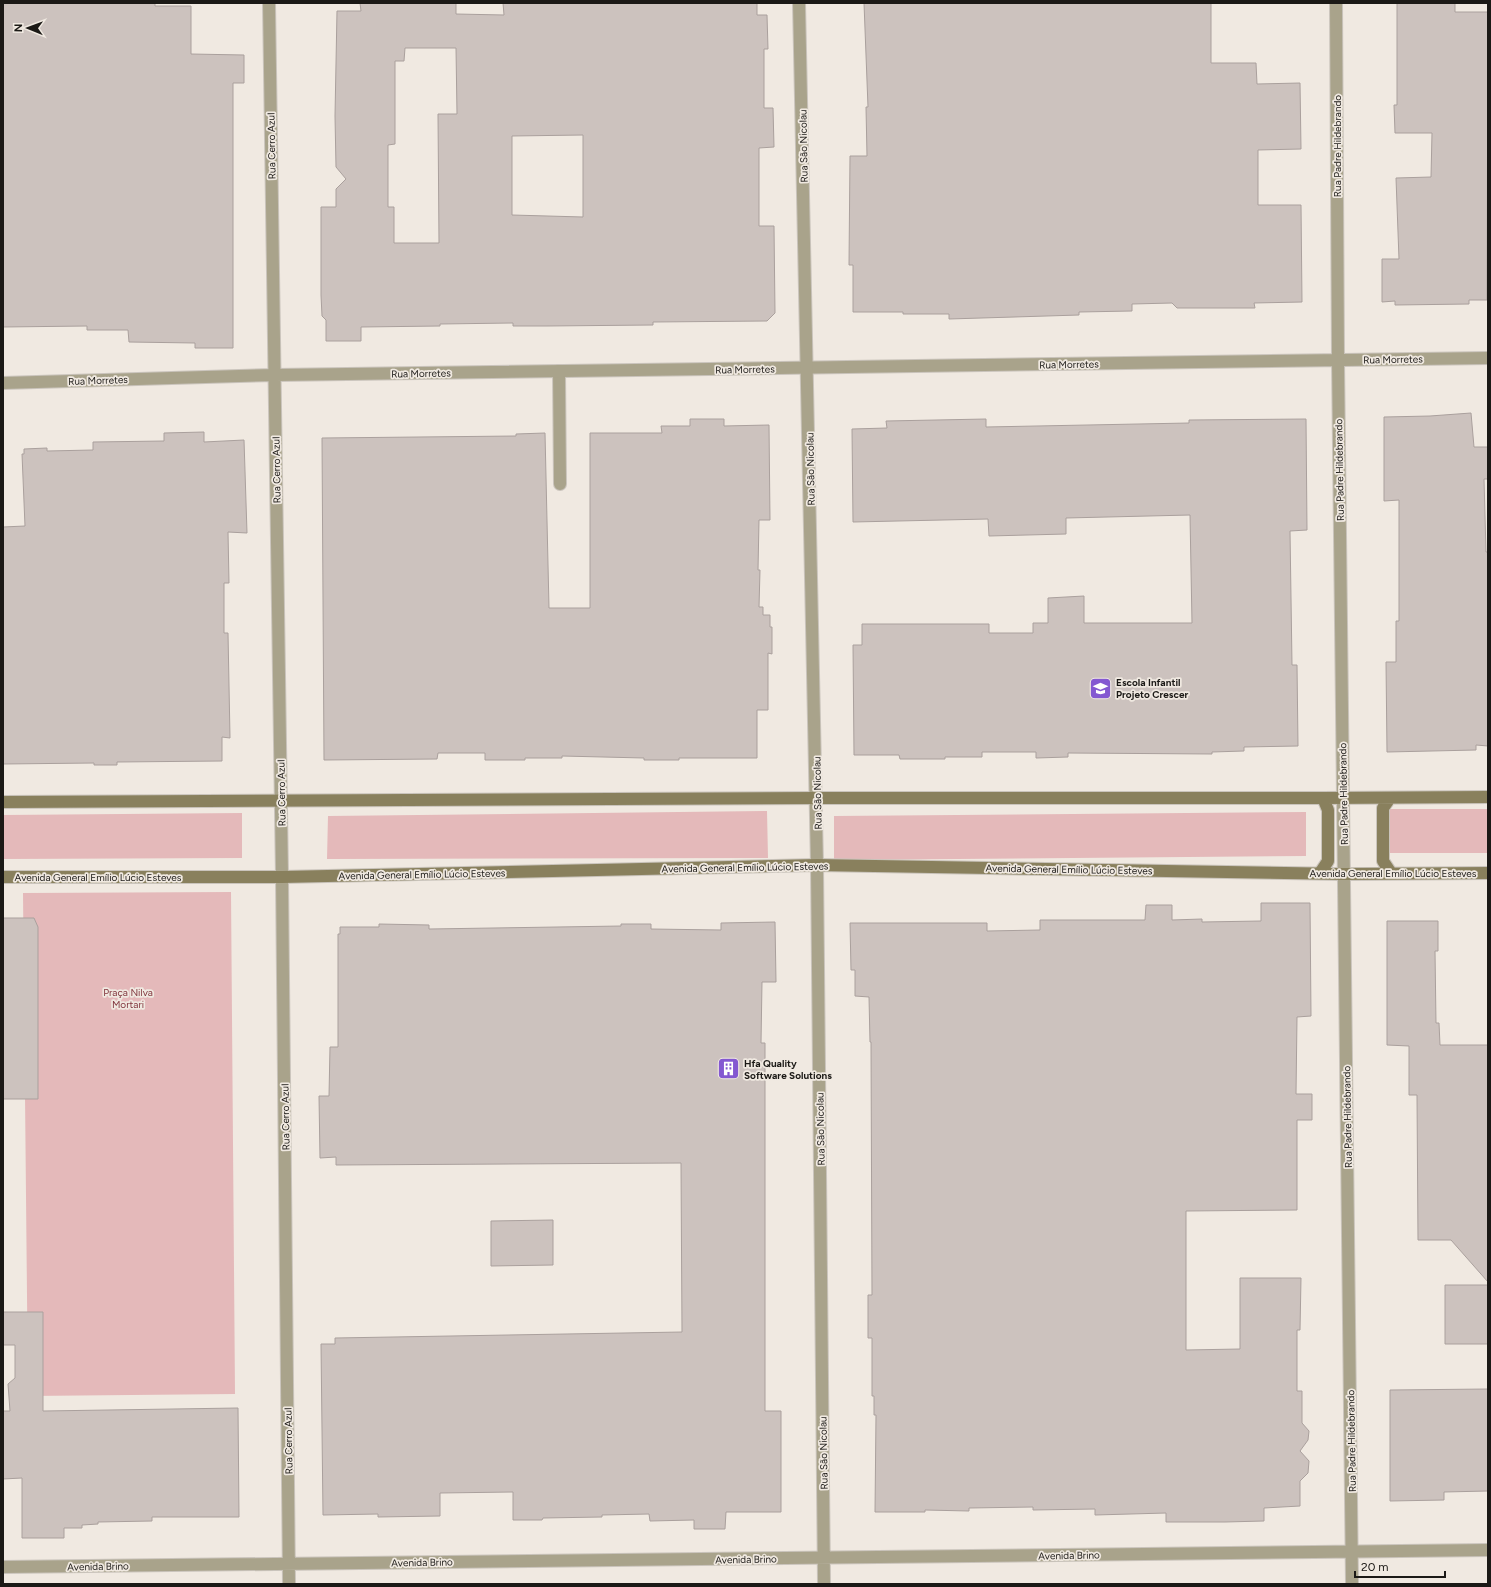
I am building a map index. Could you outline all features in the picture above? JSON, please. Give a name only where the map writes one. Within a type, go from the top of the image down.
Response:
[{"type":"main road","points":[[3,802],[281,802],[817,798],[1488,797]]},
{"type":"main road","points":[[1320,873],[1328,861],[1328,810],[1323,798]]},
{"type":"main road","points":[[1390,798],[1383,808],[1383,862],[1391,873]]},
{"type":"main road","name":"Avenida General Emílio Lúcio Esteves","points":[[3,877],[282,877],[817,865],[1344,874],[1488,873]]},
{"type":"street","name":"Rua Cerro Azul","points":[[269,3],[282,877],[289,1584]]},
{"type":"street","name":"Rua São Nicolau","points":[[799,3],[817,798],[824,1584]]},
{"type":"street","name":"Rua Padre Hildebrando","points":[[1336,3],[1338,360],[1352,1584]]},
{"type":"street","name":"Rua Morretes","points":[[3,383],[275,375],[1488,358]]},
{"type":"street","points":[[559,371],[560,484]]},
{"type":"street","name":"Avenida Brino","points":[[3,1567],[1488,1550]]},
{"type":"green space","points":[[1390,809],[1488,809],[1488,853],[1390,853]]},
{"type":"green space","points":[[767,811],[768,858],[327,859],[328,816]]},
{"type":"green space","points":[[1306,812],[1306,856],[834,860],[834,816]]},
{"type":"green space","points":[[242,813],[242,858],[3,859],[3,815]]},
{"type":"green space","name":"Praça Nilva Mortari","points":[[231,892],[235,1394],[28,1396],[23,893]]},
{"type":"building","points":[[3,3],[155,3],[155,6],[191,6],[191,54],[244,55],[244,83],[233,83],[233,348],[195,348],[195,343],[129,342],[128,330],[87,330],[87,326],[3,327]]},
{"type":"building","points":[[360,3],[456,3],[456,14],[504,15],[503,3],[757,3],[757,15],[767,15],[768,49],[764,49],[764,108],[773,108],[774,147],[759,148],[759,226],[774,226],[775,313],[767,321],[653,322],[653,325],[513,326],[513,323],[361,327],[361,341],[326,341],[326,320],[322,316],[321,295],[321,207],[336,207],[336,189],[346,179],[336,167],[335,116],[337,11],[361,11]],"holes":[[[405,48],[456,48],[457,114],[438,114],[439,243],[394,243],[394,207],[388,207],[388,145],[395,144],[395,61],[404,61]],[[583,135],[583,217],[512,215],[512,136]]]},
{"type":"building","points":[[864,3],[1211,3],[1211,63],[1256,63],[1257,84],[1300,83],[1301,149],[1258,150],[1258,205],[1301,205],[1302,302],[1254,303],[1255,308],[1177,308],[1172,303],[1132,304],[1132,311],[1079,312],[1079,315],[949,319],[949,314],[853,312],[853,265],[849,265],[850,156],[867,156],[866,107],[868,107]]},
{"type":"building","points":[[1397,3],[1455,3],[1455,12],[1488,12],[1487,300],[1469,300],[1469,304],[1395,305],[1395,301],[1382,302],[1382,259],[1399,259],[1396,178],[1431,177],[1432,133],[1395,133],[1394,105],[1397,105]]},
{"type":"building","points":[[1471,413],[1474,447],[1488,447],[1488,479],[1484,479],[1486,552],[1488,552],[1488,746],[1476,745],[1476,750],[1387,752],[1386,662],[1396,662],[1396,621],[1399,621],[1399,500],[1384,501],[1384,417]]},
{"type":"building","points":[[690,419],[724,419],[724,426],[769,425],[770,520],[759,520],[758,570],[760,570],[759,607],[763,607],[763,615],[770,615],[770,627],[772,627],[772,654],[768,653],[768,710],[757,710],[757,758],[679,758],[679,760],[644,760],[644,758],[562,756],[562,758],[525,758],[525,760],[485,760],[485,753],[438,753],[437,759],[324,760],[322,438],[516,436],[516,434],[545,433],[549,608],[590,608],[590,433],[662,433],[661,426],[690,426]]},
{"type":"building","points":[[986,419],[986,427],[1189,423],[1189,420],[1306,419],[1307,530],[1290,531],[1292,665],[1297,665],[1298,746],[1244,747],[1244,751],[1212,752],[1212,754],[1068,753],[1068,757],[1036,758],[1036,752],[982,752],[982,757],[945,757],[945,759],[900,759],[899,755],[854,755],[853,645],[862,645],[862,624],[989,624],[989,633],[1033,633],[1033,623],[1048,623],[1048,598],[1084,596],[1084,623],[1192,623],[1190,515],[1066,518],[1066,534],[989,536],[988,519],[853,522],[852,429],[887,428],[886,421]]},
{"type":"building","points":[[204,432],[204,442],[244,440],[247,533],[228,532],[229,583],[224,583],[224,633],[228,633],[230,738],[222,737],[222,761],[117,762],[117,765],[94,765],[94,763],[3,764],[3,527],[25,526],[22,454],[24,454],[24,449],[47,448],[47,451],[93,450],[93,442],[164,441],[164,433]]},
{"type":"building","points":[[1261,903],[1310,903],[1311,1016],[1297,1017],[1296,1094],[1312,1094],[1312,1120],[1297,1120],[1297,1210],[1186,1211],[1186,1350],[1240,1349],[1240,1278],[1301,1278],[1300,1330],[1297,1330],[1297,1391],[1302,1391],[1302,1423],[1309,1431],[1308,1440],[1300,1451],[1309,1461],[1308,1473],[1300,1481],[1300,1506],[1264,1508],[1264,1521],[1225,1522],[1166,1522],[1166,1513],[1095,1515],[1095,1509],[1033,1510],[1033,1507],[969,1508],[969,1511],[925,1510],[925,1512],[875,1512],[876,1415],[874,1415],[874,1396],[872,1396],[872,1338],[868,1338],[868,1295],[872,1295],[871,1042],[869,997],[855,996],[855,970],[851,970],[850,923],[987,923],[987,931],[1040,930],[1040,920],[1145,920],[1146,905],[1172,905],[1172,920],[1202,919],[1202,922],[1261,921]]},
{"type":"building","points":[[3,918],[34,918],[38,927],[38,1099],[3,1099]]},
{"type":"building","points":[[1387,921],[1438,921],[1438,951],[1435,951],[1436,1023],[1439,1023],[1440,1045],[1488,1045],[1488,1282],[1451,1240],[1418,1240],[1417,1095],[1409,1095],[1409,1046],[1387,1045]]},
{"type":"building","points":[[775,922],[776,982],[762,982],[761,1043],[765,1043],[765,1411],[781,1411],[781,1512],[726,1512],[725,1529],[694,1529],[694,1520],[650,1521],[649,1514],[602,1515],[602,1517],[543,1518],[542,1520],[513,1520],[513,1492],[440,1493],[440,1516],[378,1517],[378,1514],[323,1515],[321,1344],[335,1344],[335,1338],[682,1332],[681,1163],[336,1165],[336,1157],[320,1158],[319,1096],[329,1096],[330,1047],[338,1047],[338,934],[340,934],[340,927],[379,927],[379,924],[429,925],[429,929],[621,926],[621,924],[651,924],[651,929],[721,930],[721,923]]},
{"type":"building","points":[[553,1220],[553,1265],[491,1266],[491,1221]]},
{"type":"building","points":[[1445,1285],[1488,1285],[1488,1344],[1445,1344]]},
{"type":"building","points":[[3,1312],[43,1312],[43,1411],[238,1408],[239,1517],[152,1517],[152,1521],[98,1522],[98,1524],[82,1525],[82,1528],[64,1528],[64,1538],[22,1538],[22,1478],[3,1479],[3,1411],[10,1411],[8,1384],[15,1378],[15,1345],[3,1345]]},
{"type":"building","points":[[1488,1389],[1488,1491],[1444,1492],[1444,1500],[1390,1501],[1390,1390]]},
{"type":"place","name":"Escola Infantil Projeto Crescer","points":[[1101,688]]},
{"type":"place","name":"Hfa Quality Software Solutions","points":[[728,1069]]}]
